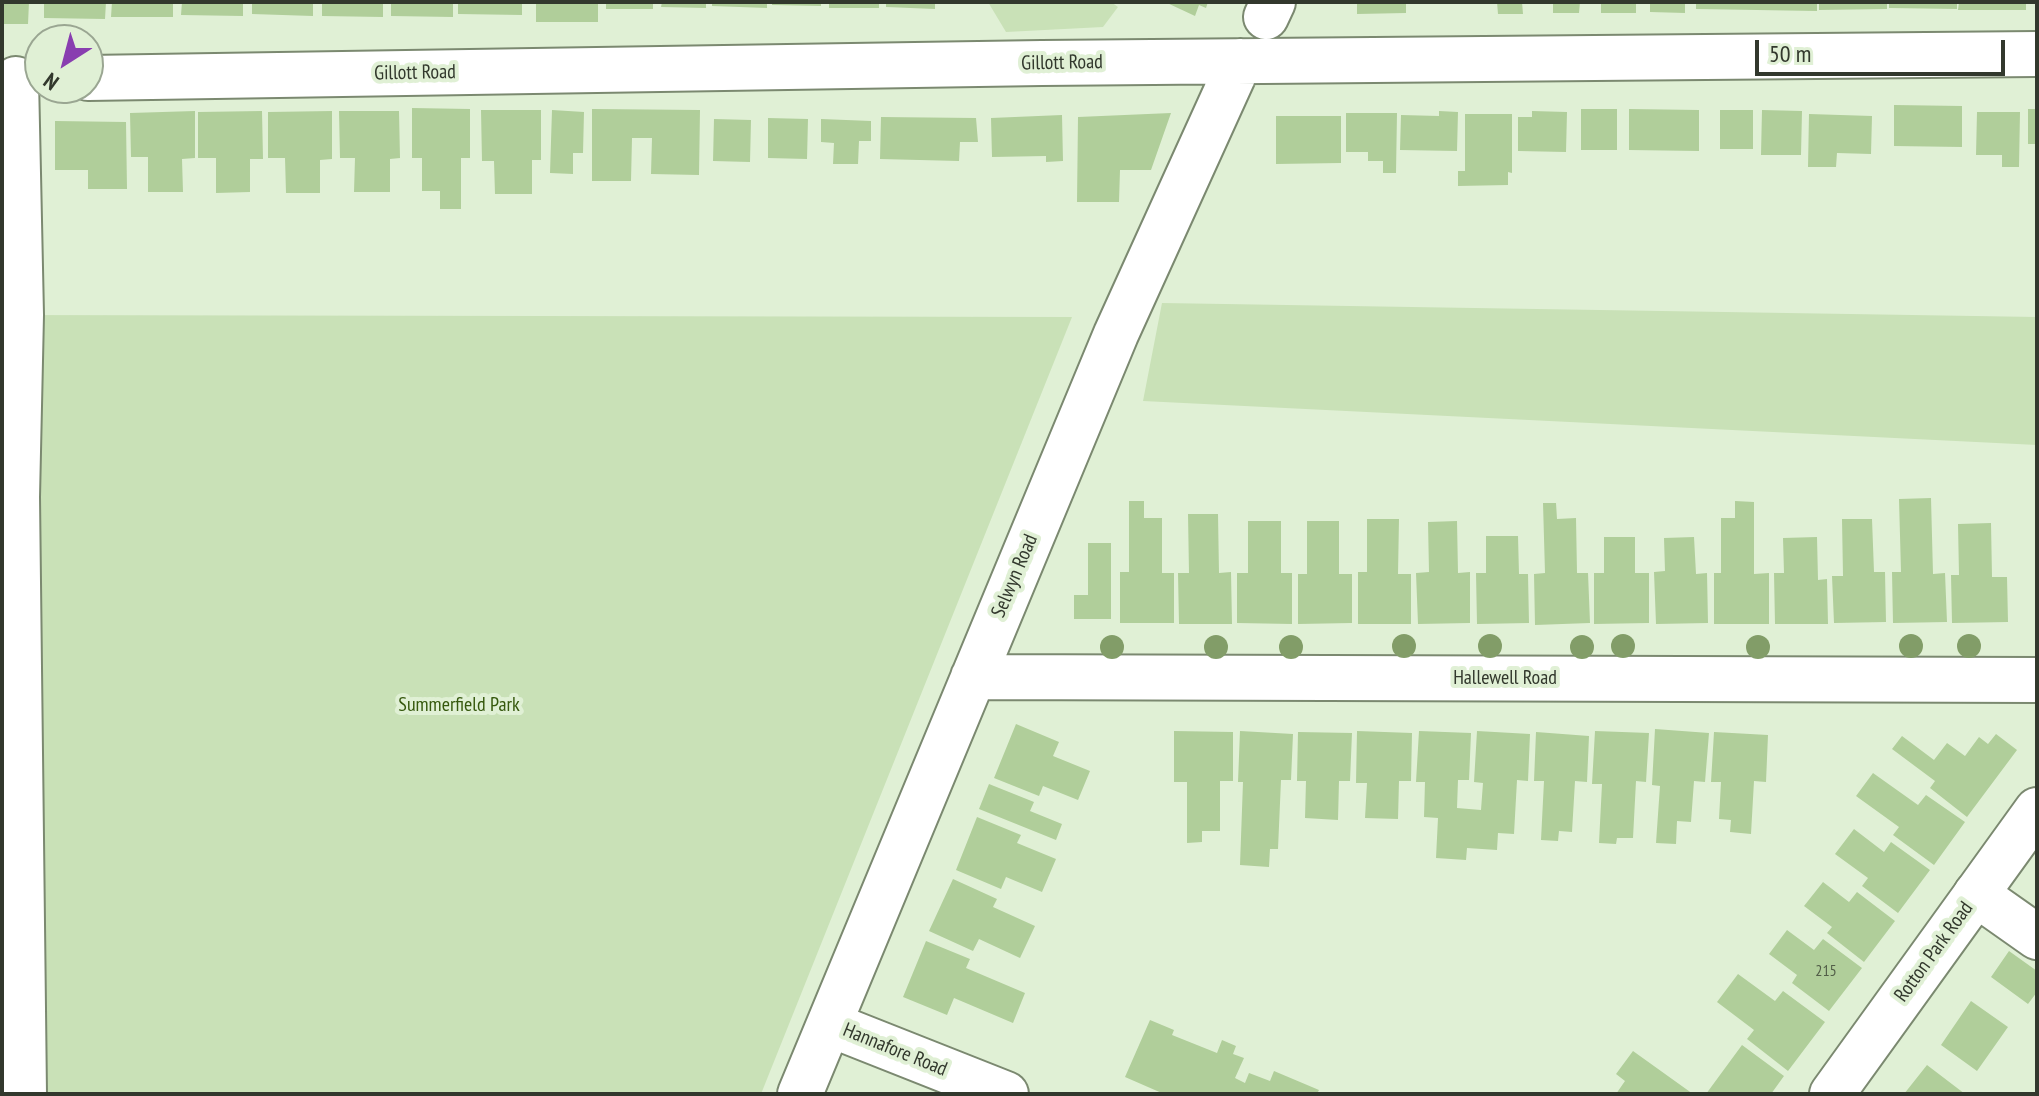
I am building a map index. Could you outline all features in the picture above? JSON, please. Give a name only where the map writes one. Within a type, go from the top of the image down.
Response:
[{"type":"street","name":"Gillott Road","points":[[104,78],[1240,61],[2037,54]]},
{"type":"street","name":"Selwyn Road","points":[[800,1094],[1116,334],[1240,61]]},
{"type":"street","points":[[19,79],[21,315],[10,497],[24,1094]]},
{"type":"street","name":"Hallewell Road","points":[[973,677],[2037,680]]},
{"type":"street","name":"Rotton Park Road","points":[[1832,1094],[2037,810]]},
{"type":"street","points":[[1976,894],[2037,937]]},
{"type":"street","name":"Hannafore Road","points":[[829,1024],[1006,1094]]},
{"type":"green space","points":[[988,2],[1111,2],[1118,7],[1103,27],[1006,32]]},
{"type":"green space","points":[[1162,303],[2037,317],[2037,445],[1143,401]]},
{"type":"green space","name":"Summerfield Park","points":[[2,315],[1072,317],[761,1094],[2,1094]]},
{"type":"building","points":[[2,2],[29,2],[28,24],[2,24]]},
{"type":"building","points":[[44,2],[106,2],[105,19],[44,18]]},
{"type":"building","points":[[112,2],[173,2],[173,17],[111,17]]},
{"type":"building","points":[[182,2],[243,2],[243,16],[181,15]]},
{"type":"building","points":[[252,2],[313,2],[313,16],[252,14]]},
{"type":"building","points":[[322,2],[383,2],[383,17],[322,16]]},
{"type":"building","points":[[391,2],[453,2],[453,17],[391,16]]},
{"type":"building","points":[[458,2],[522,2],[522,15],[458,14]]},
{"type":"building","points":[[536,2],[598,2],[598,22],[536,22]]},
{"type":"building","points":[[606,2],[653,2],[653,9],[606,9]]},
{"type":"building","points":[[662,2],[706,2],[706,8],[661,7]]},
{"type":"building","points":[[712,2],[767,2],[767,8],[712,6]]},
{"type":"building","points":[[772,2],[821,2],[821,6],[772,5]]},
{"type":"building","points":[[829,2],[879,2],[879,8],[829,8]]},
{"type":"building","points":[[886,2],[935,2],[935,9],[886,7]]},
{"type":"building","points":[[1165,2],[1208,2],[1206,8],[1199,5],[1195,16]]},
{"type":"building","points":[[1357,2],[1406,2],[1406,13],[1357,14]]},
{"type":"building","points":[[1497,2],[1522,2],[1523,14],[1498,14]]},
{"type":"building","points":[[1553,2],[1580,2],[1579,13],[1553,13]]},
{"type":"building","points":[[1601,2],[1636,2],[1636,13],[1601,13]]},
{"type":"building","points":[[1650,2],[1685,2],[1685,13],[1650,12]]},
{"type":"building","points":[[1696,2],[1817,2],[1817,11],[1696,9]]},
{"type":"building","points":[[1819,2],[1887,2],[1887,9],[1819,10]]},
{"type":"building","points":[[1889,2],[1957,2],[1957,9],[1889,8]]},
{"type":"building","points":[[1959,2],[2026,2],[2026,10],[1958,10]]},
{"type":"building","points":[[1894,105],[1962,106],[1962,147],[1894,146]]},
{"type":"building","points":[[412,108],[470,109],[470,158],[461,158],[461,209],[440,209],[440,191],[422,191],[422,158],[412,158]]},
{"type":"building","points":[[592,109],[700,110],[699,175],[651,174],[652,138],[632,138],[631,181],[592,181]]},
{"type":"building","points":[[1581,109],[1617,109],[1617,150],[1581,150]]},
{"type":"building","points":[[1629,109],[1699,110],[1699,151],[1629,150]]},
{"type":"building","points":[[2028,109],[2037,109],[2037,144],[2028,144]]},
{"type":"building","points":[[481,110],[541,110],[541,160],[532,160],[532,194],[495,194],[494,161],[482,161]]},
{"type":"building","points":[[552,110],[584,112],[583,153],[573,153],[573,174],[550,173]]},
{"type":"building","points":[[1720,110],[1753,110],[1753,149],[1720,149]]},
{"type":"building","points":[[1762,110],[1802,111],[1801,155],[1761,155]]},
{"type":"building","points":[[195,111],[195,158],[182,159],[183,192],[148,192],[148,157],[131,157],[130,113]]},
{"type":"building","points":[[262,111],[263,159],[250,159],[250,192],[216,193],[216,158],[198,158],[198,112]]},
{"type":"building","points":[[332,111],[332,159],[320,160],[320,193],[286,193],[285,158],[268,158],[268,112]]},
{"type":"building","points":[[339,111],[399,111],[400,158],[390,159],[390,192],[354,192],[355,158],[340,158]]},
{"type":"building","points":[[1439,111],[1458,112],[1457,151],[1400,150],[1401,115],[1439,116]]},
{"type":"building","points":[[1532,111],[1567,112],[1566,152],[1518,151],[1518,117],[1532,117]]},
{"type":"building","points":[[1977,112],[2020,112],[2019,167],[2002,167],[2002,155],[1976,155]]},
{"type":"building","points":[[1171,113],[1151,170],[1120,170],[1119,202],[1077,202],[1078,117]]},
{"type":"building","points":[[1346,113],[1397,113],[1396,173],[1383,173],[1383,161],[1368,161],[1368,152],[1346,152]]},
{"type":"building","points":[[1465,114],[1512,114],[1512,173],[1508,172],[1508,185],[1458,186],[1458,171],[1465,171]]},
{"type":"building","points":[[1809,114],[1872,116],[1871,154],[1837,153],[1836,167],[1808,167]]},
{"type":"building","points":[[1062,115],[1063,161],[1046,162],[1046,156],[992,157],[991,118]]},
{"type":"building","points":[[1276,116],[1341,116],[1341,163],[1276,164]]},
{"type":"building","points":[[881,117],[976,118],[978,142],[960,142],[959,161],[880,159]]},
{"type":"building","points":[[768,118],[808,119],[807,159],[768,158]]},
{"type":"building","points":[[714,119],[751,120],[750,162],[713,161]]},
{"type":"building","points":[[821,119],[871,121],[871,141],[859,141],[858,164],[833,164],[834,143],[821,142]]},
{"type":"building","points":[[55,121],[126,122],[127,189],[88,189],[88,170],[55,170]]},
{"type":"building","points":[[1931,498],[1933,574],[1945,573],[1947,622],[1893,623],[1892,572],[1901,572],[1899,499]]},
{"type":"building","points":[[1129,501],[1144,501],[1144,518],[1162,518],[1162,573],[1174,573],[1174,623],[1120,623],[1120,572],[1129,572]]},
{"type":"building","points":[[1735,501],[1754,502],[1754,574],[1769,573],[1769,624],[1714,624],[1714,573],[1721,573],[1721,518],[1735,518]]},
{"type":"building","points":[[1543,503],[1556,503],[1557,519],[1576,518],[1577,573],[1588,573],[1590,623],[1535,625],[1534,574],[1545,573]]},
{"type":"building","points":[[1188,514],[1218,514],[1219,573],[1231,572],[1232,624],[1179,624],[1178,573],[1189,573]]},
{"type":"building","points":[[1367,519],[1399,519],[1398,574],[1411,574],[1411,624],[1358,624],[1358,572],[1367,572]]},
{"type":"building","points":[[1842,519],[1872,519],[1874,572],[1885,572],[1886,622],[1834,623],[1832,576],[1843,576]]},
{"type":"building","points":[[1248,521],[1281,521],[1281,573],[1292,573],[1292,624],[1237,623],[1237,573],[1248,573]]},
{"type":"building","points":[[1307,521],[1339,521],[1339,574],[1352,574],[1352,623],[1298,624],[1298,574],[1307,574]]},
{"type":"building","points":[[1457,521],[1458,573],[1470,572],[1470,623],[1418,624],[1416,573],[1429,572],[1428,522]]},
{"type":"building","points":[[1991,523],[1992,577],[2007,577],[2008,622],[1952,623],[1951,575],[1959,575],[1958,524]]},
{"type":"building","points":[[1486,536],[1518,536],[1519,574],[1528,574],[1529,623],[1477,624],[1476,573],[1486,573]]},
{"type":"building","points":[[1604,537],[1635,537],[1635,573],[1649,573],[1649,623],[1594,624],[1594,573],[1604,573]]},
{"type":"building","points":[[1694,537],[1696,574],[1707,573],[1708,623],[1656,624],[1654,572],[1665,571],[1664,538]]},
{"type":"building","points":[[1817,537],[1818,580],[1827,579],[1828,624],[1775,624],[1774,573],[1784,573],[1783,538]]},
{"type":"building","points":[[1088,543],[1111,543],[1111,619],[1074,619],[1074,595],[1088,595]]},
{"type":"building","points":[[1016,724],[1059,742],[1053,756],[1090,771],[1078,800],[1043,786],[1039,796],[994,778]]},
{"type":"building","points":[[1655,729],[1709,733],[1705,782],[1694,781],[1691,822],[1677,821],[1676,844],[1656,843],[1660,786],[1652,785]]},
{"type":"building","points":[[1174,731],[1233,732],[1233,781],[1220,781],[1220,831],[1202,831],[1202,842],[1187,843],[1187,782],[1174,782]]},
{"type":"building","points":[[1240,731],[1293,734],[1291,780],[1281,780],[1278,849],[1270,849],[1269,867],[1240,865],[1243,782],[1238,782]]},
{"type":"building","points":[[1357,731],[1412,733],[1411,781],[1399,781],[1398,819],[1365,818],[1367,783],[1356,783]]},
{"type":"building","points":[[1419,731],[1471,733],[1469,780],[1458,780],[1457,808],[1481,810],[1483,783],[1474,782],[1477,731],[1530,734],[1528,781],[1517,780],[1514,834],[1498,833],[1497,850],[1467,848],[1466,860],[1436,858],[1438,818],[1424,817],[1425,782],[1416,782]]},
{"type":"building","points":[[1595,731],[1649,733],[1646,782],[1636,781],[1633,838],[1617,838],[1616,844],[1599,843],[1602,784],[1592,784]]},
{"type":"building","points":[[1298,732],[1352,733],[1350,781],[1339,781],[1338,820],[1305,818],[1306,781],[1297,781]]},
{"type":"building","points":[[1536,732],[1589,736],[1587,782],[1575,781],[1572,832],[1559,831],[1558,841],[1541,840],[1544,781],[1534,781]]},
{"type":"building","points":[[1714,732],[1768,735],[1766,782],[1754,781],[1751,834],[1730,832],[1731,820],[1719,819],[1721,782],[1711,782]]},
{"type":"building","points":[[1996,734],[2017,750],[1967,817],[1930,788],[1935,781],[1892,749],[1902,736],[1934,760],[1947,743],[1965,756],[1979,737],[1988,744]]},
{"type":"building","points":[[1873,773],[1918,805],[1926,795],[1965,822],[1934,865],[1893,835],[1899,827],[1856,796]]},
{"type":"building","points":[[989,784],[1034,802],[1030,811],[1062,824],[1056,840],[979,809]]},
{"type":"building","points":[[977,817],[1021,835],[1017,843],[1056,859],[1042,892],[1006,877],[1001,889],[956,870]]},
{"type":"building","points":[[1854,829],[1884,852],[1891,842],[1930,870],[1898,913],[1862,886],[1868,878],[1835,854]]},
{"type":"building","points":[[953,879],[997,899],[993,907],[1035,926],[1020,958],[979,939],[973,951],[929,931]]},
{"type":"building","points":[[1823,882],[1849,902],[1857,892],[1895,921],[1864,962],[1827,933],[1832,927],[1804,906]]},
{"type":"building","points":[[1787,930],[1814,950],[1823,939],[1862,968],[1829,1011],[1792,983],[1797,975],[1769,954]]},
{"type":"building","points":[[926,941],[970,959],[966,968],[1025,993],[1013,1023],[954,998],[947,1015],[903,997]]},
{"type":"building","points":[[2009,951],[2037,971],[2037,992],[2028,1004],[1991,977]]},
{"type":"building","points":[[1738,974],[1775,1001],[1783,991],[1825,1022],[1788,1071],[1747,1039],[1754,1030],[1717,1002]]},
{"type":"building","points":[[1971,1001],[2008,1027],[1977,1071],[1941,1045]]},
{"type":"building","points":[[1150,1020],[1174,1030],[1172,1035],[1217,1053],[1222,1040],[1236,1046],[1233,1054],[1244,1058],[1235,1078],[1245,1083],[1249,1073],[1270,1081],[1274,1071],[1319,1090],[1317,1094],[1164,1094],[1125,1077]]},
{"type":"building","points":[[1742,1045],[1784,1076],[1771,1094],[1706,1094]]},
{"type":"building","points":[[1633,1051],[1693,1094],[1616,1094],[1625,1081],[1616,1074]]},
{"type":"building","points":[[1927,1065],[1965,1094],[1904,1094]]}]
